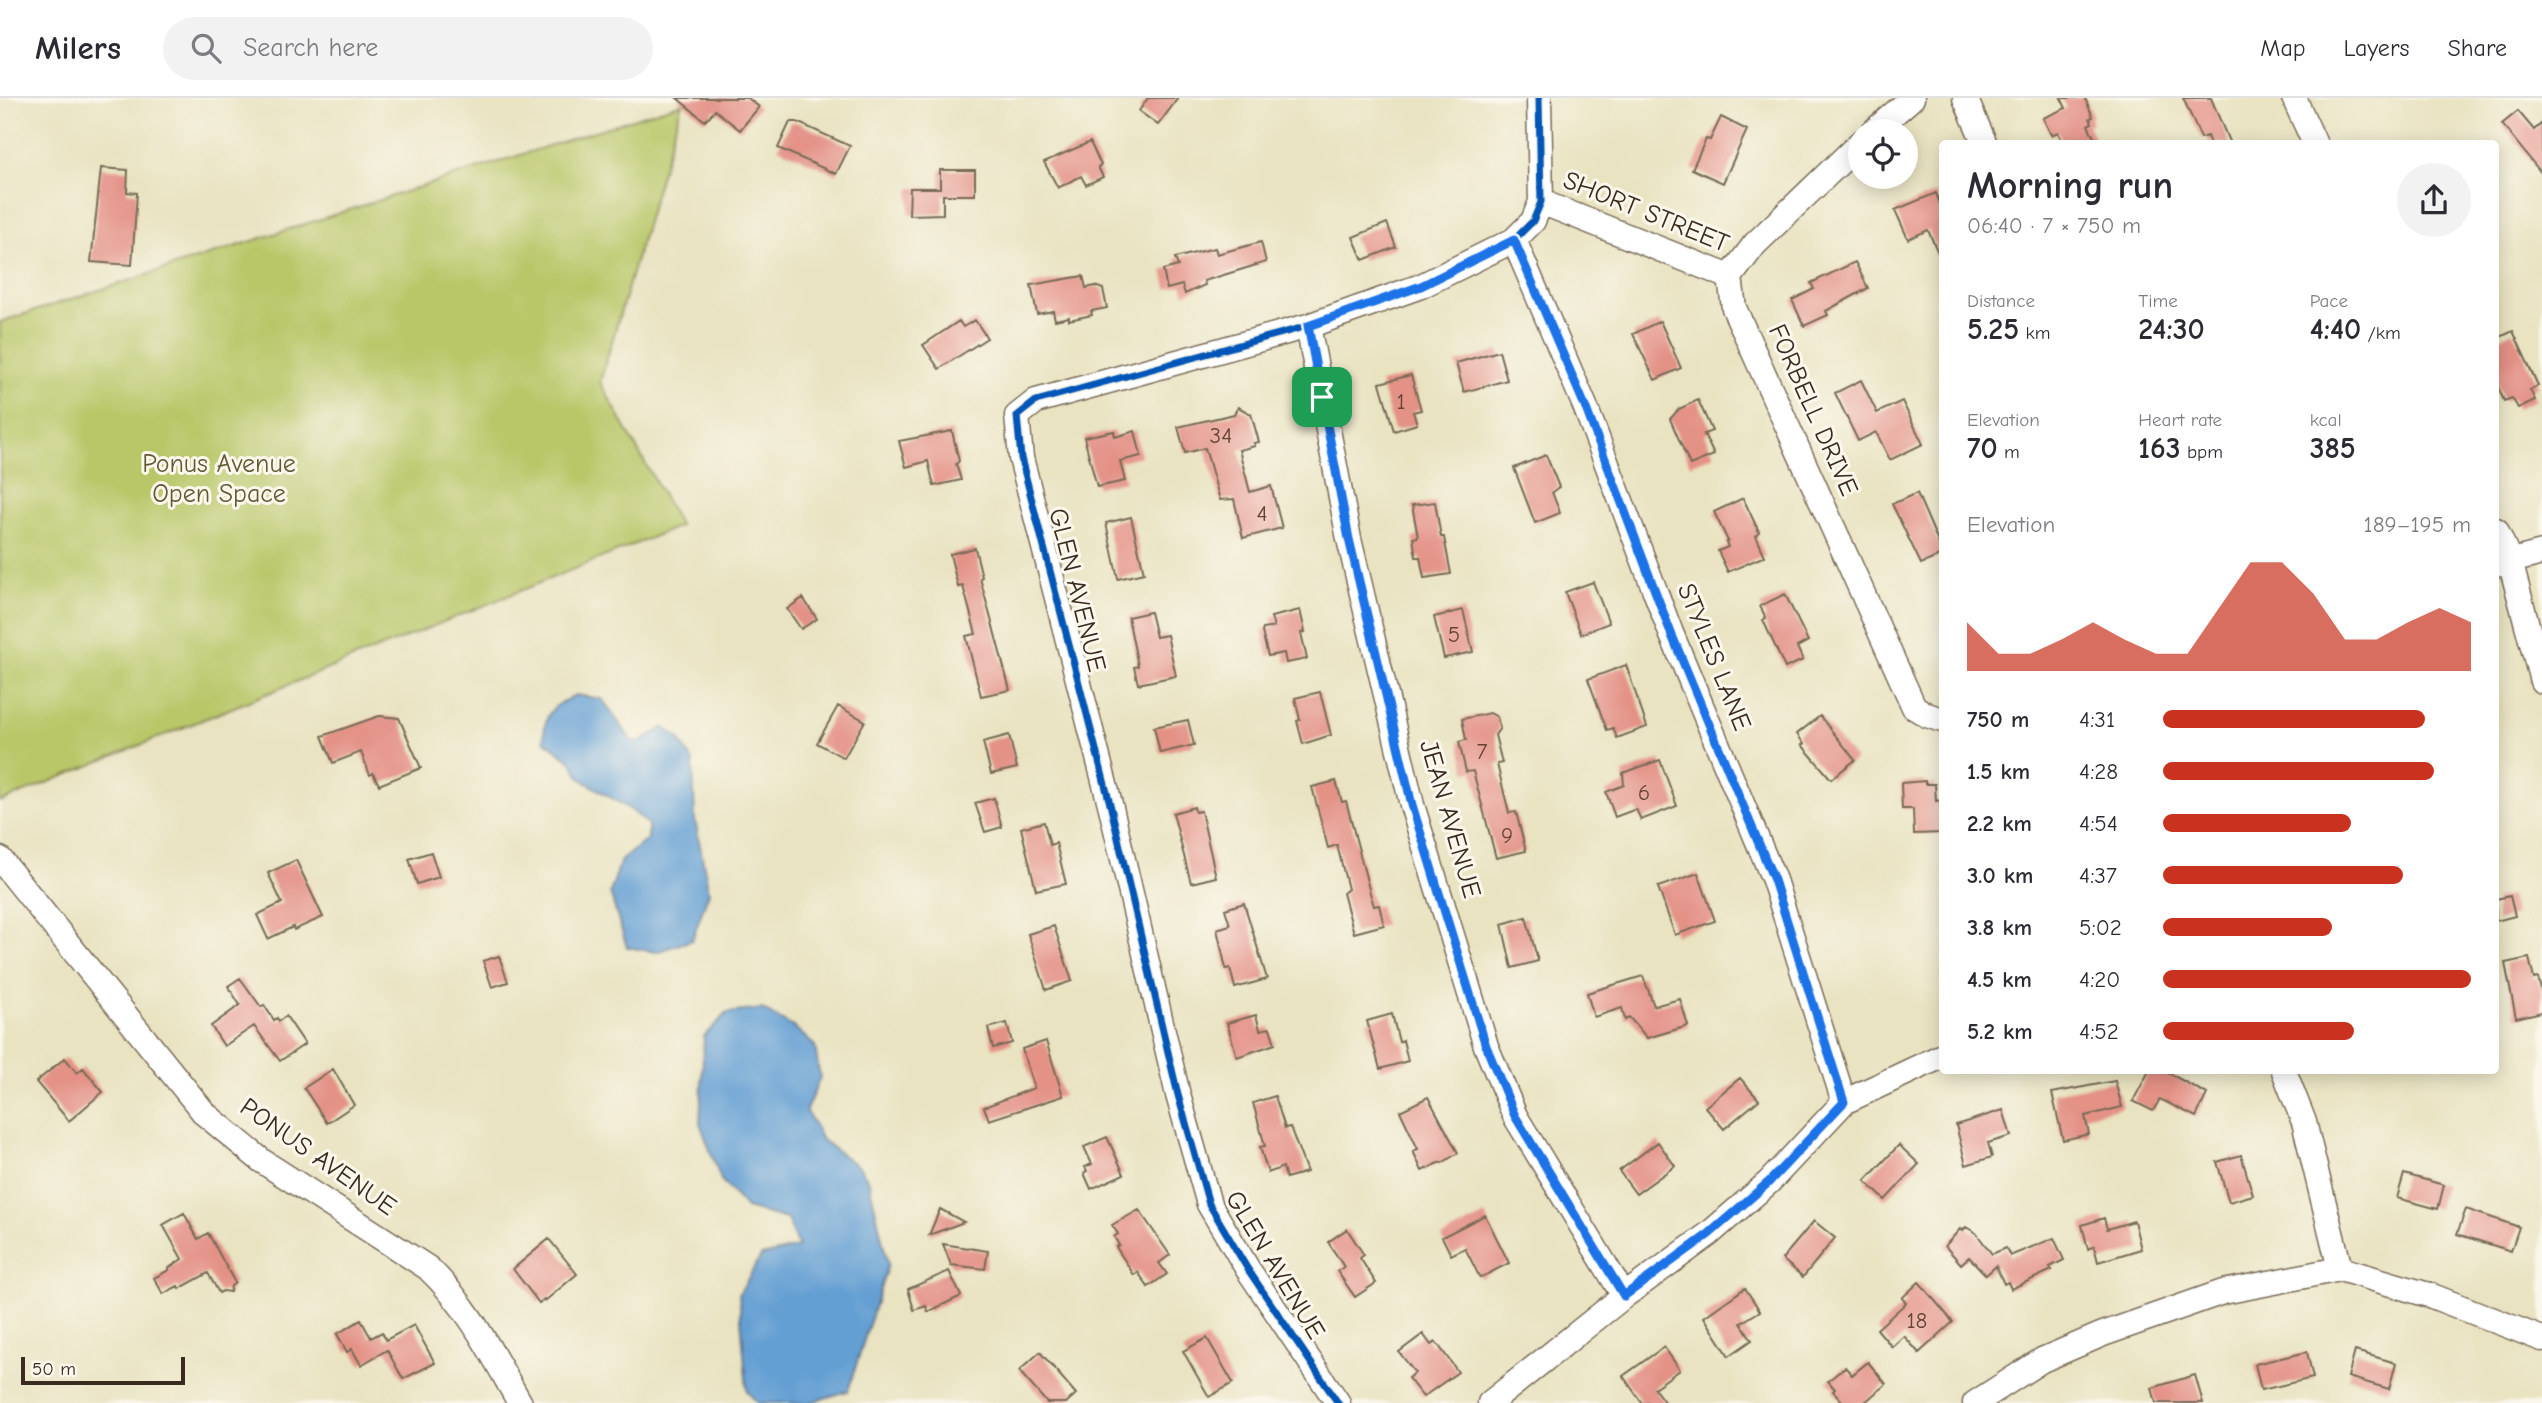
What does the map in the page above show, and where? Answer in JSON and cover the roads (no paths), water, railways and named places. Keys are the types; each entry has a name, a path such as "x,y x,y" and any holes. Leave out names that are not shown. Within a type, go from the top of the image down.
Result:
{"street":[{"path":"1539,98 1541,202"},
{"path":"1888,119 1912,98"},
{"path":"1965,98 1983,140"},
{"path":"2294,98 2313,140"},
{"path":"1730,277 1755,244 1848,155"},
{"name":"GLEN AVENUE","path":"1338,1403 1254,1278 1209,1204 1178,1095 1111,808 1021,458 1017,416 1036,401 1308,326 1421,286 1514,240 1532,221 1541,202"},
{"name":"SHORT STREET","path":"1541,202 1730,277"},
{"name":"STYLES LANE","path":"1514,240 1585,406 1671,633 1774,880 1844,1102"},
{"name":"FORBELL DRIVE","path":"1730,277 1734,308 1914,707 1939,719"},
{"name":"JEAN AVENUE","path":"1308,326 1349,539 1412,805 1486,1046 1515,1116 1624,1296"},
{"path":"2499,544 2542,681"},
{"path":"2503,563 2542,553"},
{"name":"PONUS AVENUE","path":"0,859 205,1114 262,1161 428,1268 450,1289 464,1306 520,1403"},
{"path":"1490,1403 1624,1296 1709,1234 1769,1182 1844,1102 1939,1056"},
{"path":"2285,1074 2304,1122 2340,1269"},
{"path":"1975,1403 2042,1360 2103,1334 2223,1292 2340,1269 2432,1296 2542,1339"}],"water":[{"path":"576,695 602,699 632,741 642,741 664,727 678,738 693,761 695,820 709,892 692,940 656,952 627,947 610,893 621,860 648,839 648,824 631,810 581,779 571,761 544,740 546,722 551,711"},
{"path":"762,1009 795,1028 815,1046 820,1078 806,1110 822,1140 860,1168 869,1182 888,1264 848,1391 808,1403 757,1403 747,1391 739,1294 761,1256 798,1247 787,1219 746,1208 721,1180 700,1123 704,1036 727,1013"}],"park label":[{"name":"Ponus Avenue Open Space","path":"219,479"}]}
